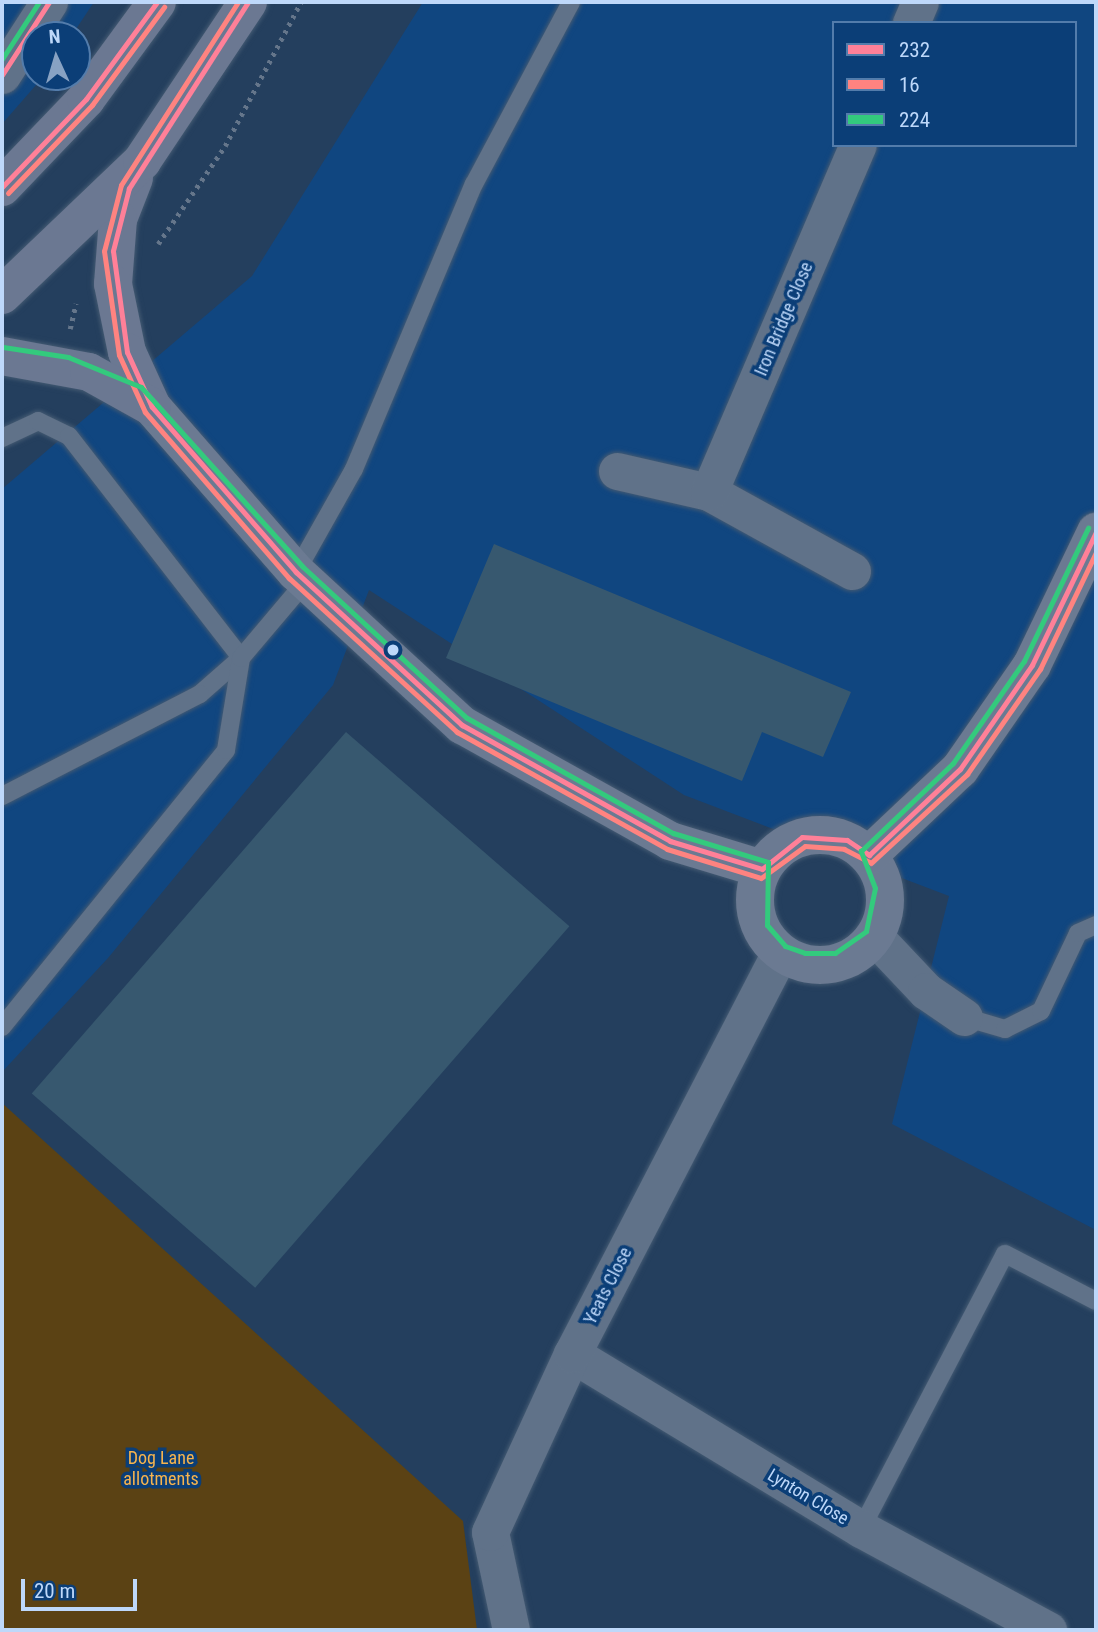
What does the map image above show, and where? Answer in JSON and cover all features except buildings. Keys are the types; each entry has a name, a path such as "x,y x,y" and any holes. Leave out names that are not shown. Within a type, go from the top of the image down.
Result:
{"highway":[{"path":"2,187 86,99 157,2"},
{"path":"152,407 127,352 113,284 118,219 142,161 248,2"},
{"path":"2,295 142,161"},
{"path":"2,356 89,372 152,407"}],"main road":[{"path":"152,407 301,576 462,725 670,841 762,869"},
{"path":"869,855 960,769 1032,665 1096,533"},
{"path":"802,837 846,840 869,855 884,887 874,936 838,962 803,962 780,953 759,929 755,894 762,869 802,837"}],"street":[{"path":"3,73 49,2"},
{"path":"912,21 920,2"},
{"name":"Iron Bridge Close","path":"709,492 857,147"},
{"path":"617,471 709,492 852,571"},
{"path":"874,936 926,991 964,1017"},
{"name":"Yeats Close","path":"511,1630 490,1532 572,1354 780,953"},
{"name":"Lynton Close","path":"572,1354 861,1530 1048,1630"}],"lane":[{"path":"2,796 200,694 241,658 301,576 354,469 474,184 571,2"},
{"path":"2,438 38,421 69,436 241,658 226,750 2,1027"},
{"path":"964,1017 1005,1029 1041,1011 1079,933 1096,925"},
{"path":"861,1530 1005,1254 1096,1301"}],"path":[{"path":"156,253 169,221 225,146 301,2"},
{"path":"68,341 79,298"}],"shaded area":[{"path":"2,2 94,2 81,21 21,21 21,91 31,91 2,124"},
{"path":"423,2 1096,2 1096,1230 892,1124 949,896 684,795 369,590 333,685 108,958 2,1072 2,489 252,276"}],"green space":[{"name":"Dog Lane allotments","path":"2,1103 463,1521 477,1630 2,1630"}],"transit line":[{"name":"224","path":"2,59 39,2"},
{"name":"232","path":"2,75 49,2"},
{"name":"232","path":"2,187 86,99 157,2"},
{"name":"16","path":"238,2 121,185 104,251 119,355 145,412 289,578 457,732 667,849 761,878 805,846 844,849 871,863 967,774 1040,669 1096,552"},
{"name":"232","path":"248,2 129,188 113,251 127,352 152,407 296,572 462,725 670,841 762,869 802,837 847,840 869,855 960,769 1032,665 1096,532"},
{"name":"16","path":"8,193 92,105 164,7"},
{"name":"224","path":"3,347 68,357 141,387 302,566 467,718 673,833 768,862 767,925 785,946 805,953 835,953 866,931 875,888 861,851 953,763 1024,661 1088,528"}]}
